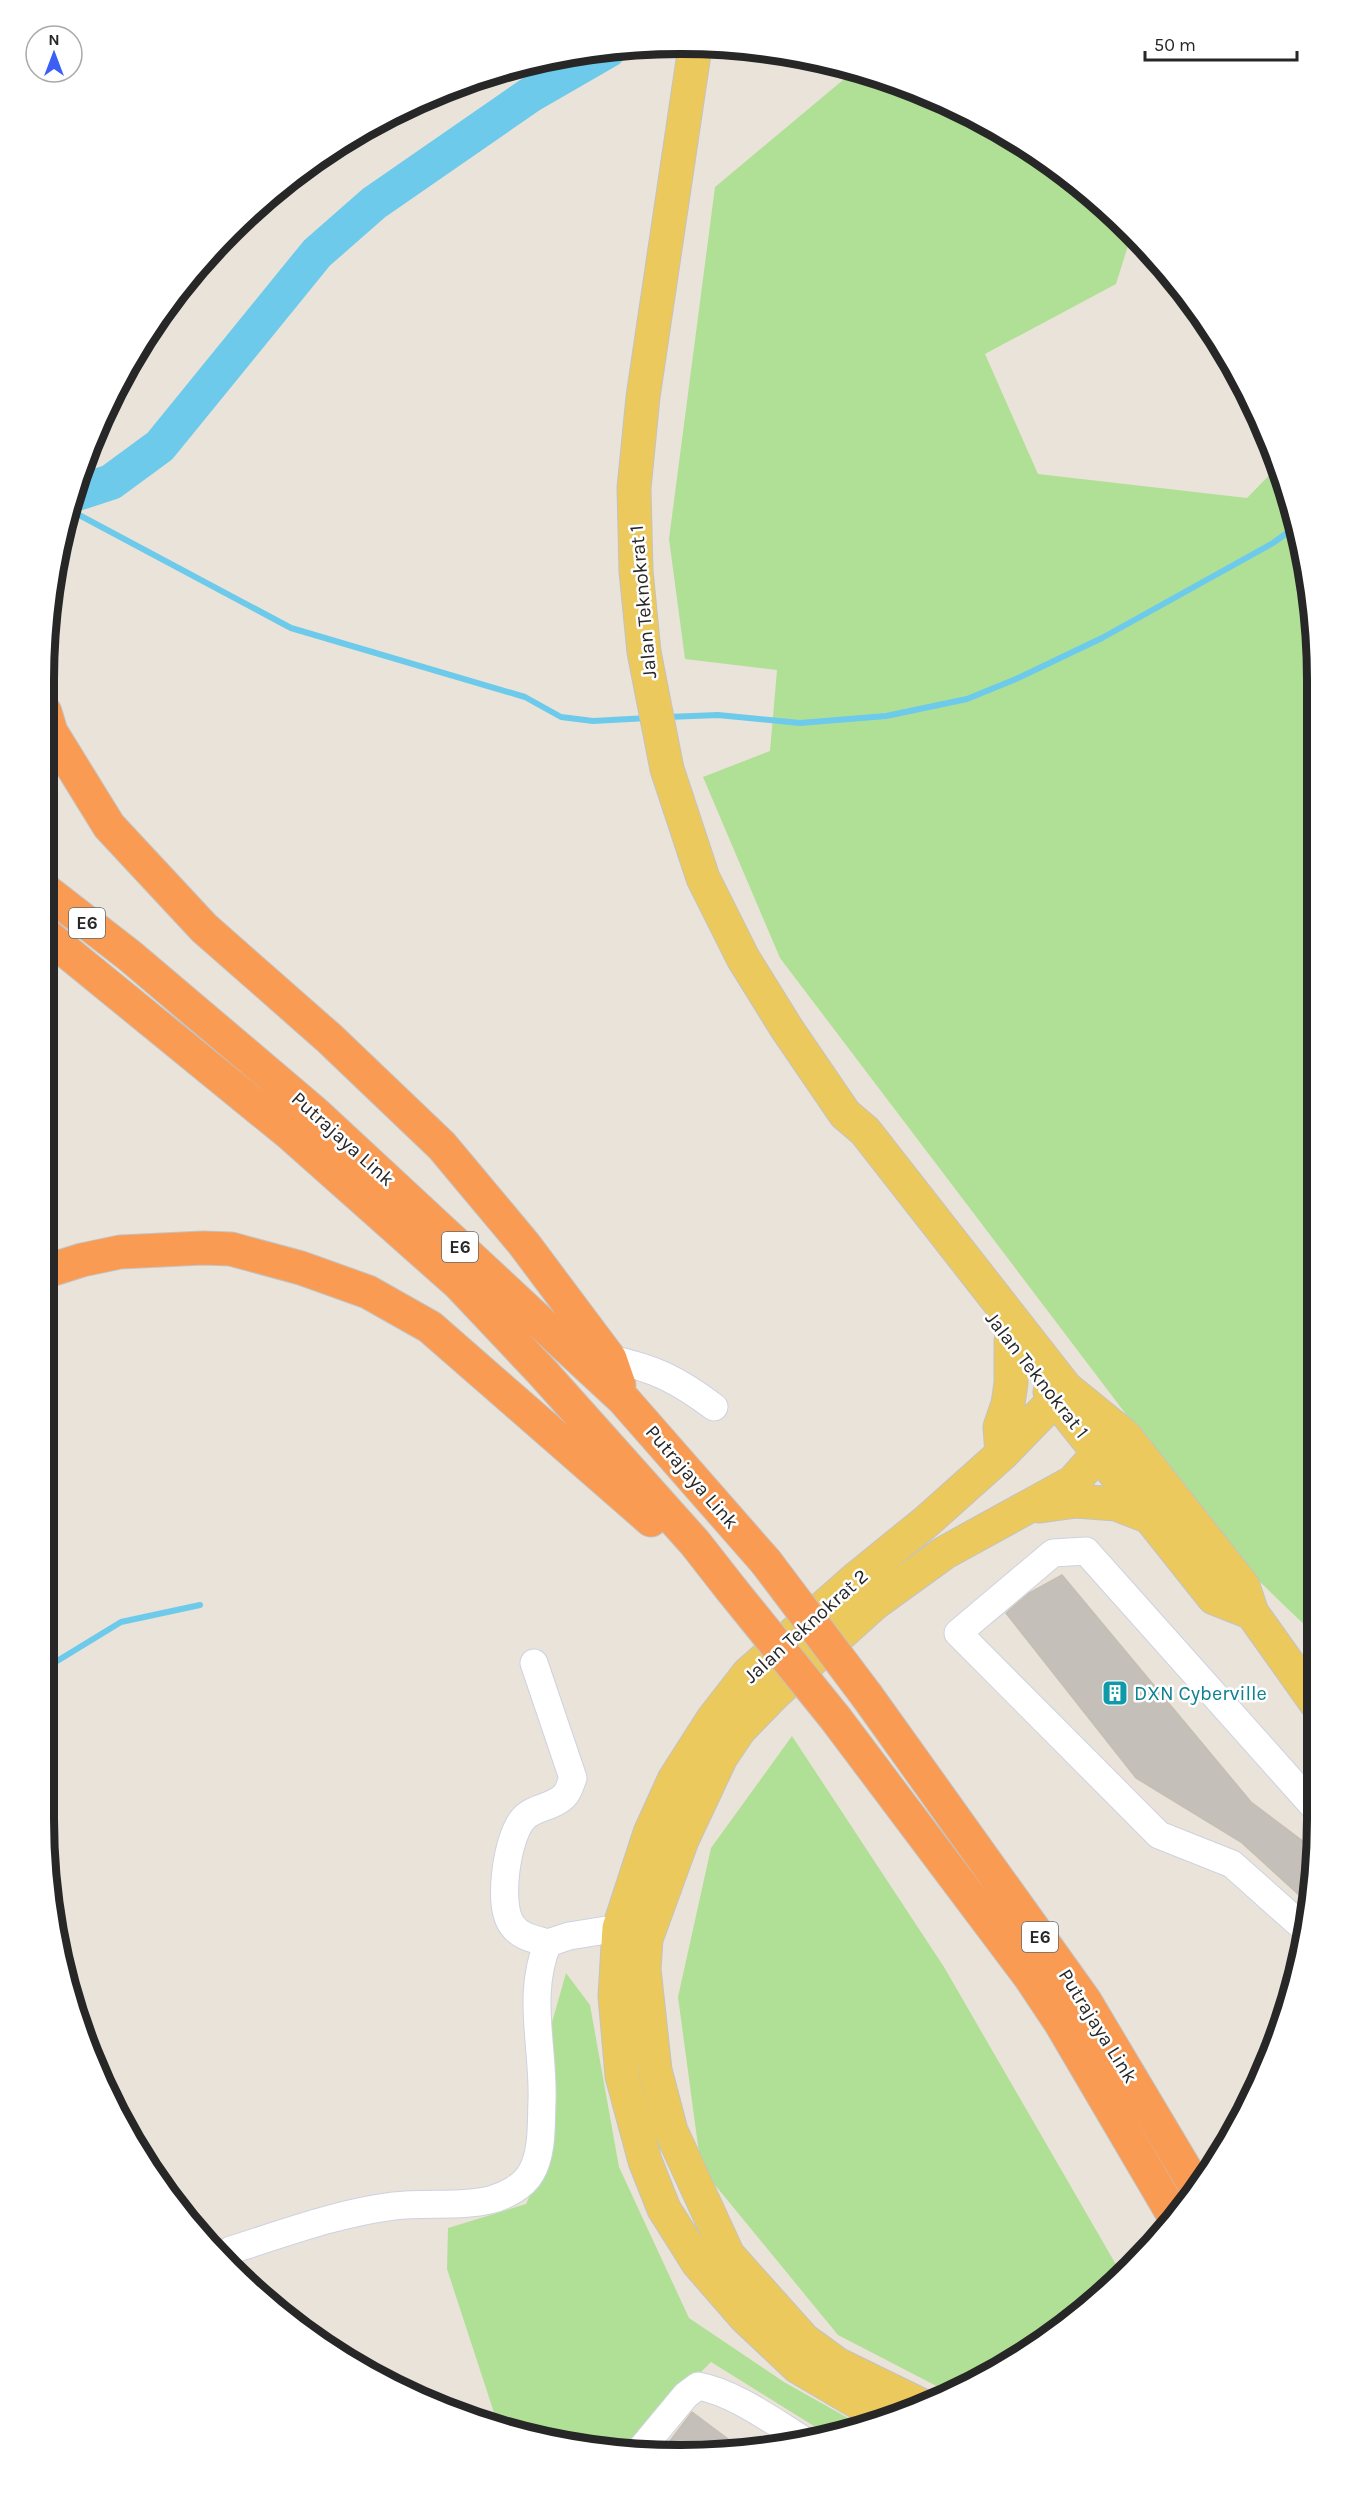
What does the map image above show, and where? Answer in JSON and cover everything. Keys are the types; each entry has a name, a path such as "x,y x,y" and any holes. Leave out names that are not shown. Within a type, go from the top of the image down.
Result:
{"highway":[{"path":"54,737 109,826 204,928 329,1038 442,1146 524,1244 610,1359 624,1400"},
{"name":"Putrajaya Link","path":"54,897 130,956 315,1113 624,1400 766,1562 867,1696 1085,2001 1192,2180"},
{"name":"Putrajaya Link","path":"54,941 289,1133 459,1284 550,1381 695,1543 836,1719 1036,1986 1060,2022 1170,2210"},
{"path":"54,1269 120,1252 231,1249 301,1268 368,1292 429,1327 661,1529 695,1543"}],"main road":[{"name":"Jalan Teknokrat 1","path":"694,54 642,397 635,476 636,571 644,652 667,769 703,878 743,958 787,1029 845,1114 865,1131 1060,1393 1098,1454 1214,1598 1252,1613"},
{"name":"Jalan Teknokrat 1","path":"845,1114 851,1138 1011,1341 1060,1393 1125,1436 1243,1586 1252,1613 1307,1690"},
{"path":"1011,1341 1011,1383 1008,1404 1000,1427 1012,1444 1035,1431 1049,1431 1061,1436 1070,1448 1073,1461 1072,1482"},
{"name":"Jalan Teknokrat 2","path":"879,2413 866,2408 798,2367 745,2318 698,2263 664,2209 645,2162 622,2076 615,1996 619,1928 650,1833 675,1780 712,1719 748,1674 858,1577 927,1521 1012,1444 1060,1393"},
{"name":"Jalan Teknokrat 2","path":"911,2400 837,2364 804,2340 728,2255 671,2131 658,2080 646,2000 644,1969 646,1939 682,1840 721,1758 740,1729 775,1693 875,1603 944,1553 1072,1482 1098,1454 1125,1436"},
{"path":"1022,1509 1076,1501 1094,1502 1116,1504 1147,1516"}],"lane":[{"path":"610,1359 645,1366 667,1376 714,1407"},
{"path":"1298,1923 1232,1864 1159,1835 958,1633 1053,1553 1086,1551 1307,1799"},
{"path":"534,1664 573,1778 566,1794 556,1803 530,1812 521,1821 505,1872 504,1898 511,1924 524,1937 548,1943 569,1936 619,1928"},
{"path":"228,2252 340,2216 395,2206 487,2201 508,2194 531,2174 538,2150 542,2098 537,2008 540,1961 548,1943"},
{"path":"645,2444 686,2395 698,2386 711,2388 795,2434"}],"green space":[{"path":"847,76 882,87 958,119 994,138 1062,183 1129,242 1116,284 985,354 1038,474 1247,498 1272,473 1286,518 1295,558 1306,640 1307,1627 1235,1558 780,958 703,777 770,751 777,670 685,659 669,539 715,187"},
{"path":"792,1736 944,1967 1118,2268 1062,2316 1029,2339 994,2361 940,2388 838,2335 701,2168 678,1997 711,1848"},
{"path":"566,1973 590,2005 619,2167 689,2318 784,2382 853,2421 819,2429 711,2362 630,2443 558,2433 495,2417 447,2269 448,2228 526,2204 545,2161 549,2033"}],"building":[{"name":"DXN Cyberville","path":"1062,1575 1251,1802 1306,1844 1302,1898 1241,1842 1136,1778 1006,1613 1029,1593"},
{"path":"692,2412 733,2443 721,2444 667,2445"}],"waterway":[{"path":"83,491 111,482 160,446 317,253 374,203 530,95 590,61"},
{"path":"76,513 291,628 525,697 561,717 593,721 648,718"},
{"path":"667,717 718,715 800,723 886,716 967,699 1016,679 1102,638 1273,543 1289,532"},
{"path":"54,1663 121,1622 200,1605"}],"place":[{"name":"DXN Cyberville","path":"1115,1693"}]}
